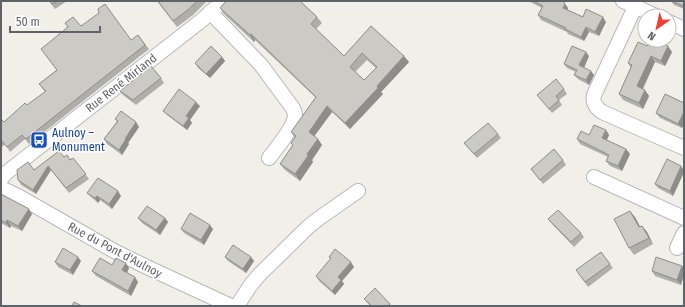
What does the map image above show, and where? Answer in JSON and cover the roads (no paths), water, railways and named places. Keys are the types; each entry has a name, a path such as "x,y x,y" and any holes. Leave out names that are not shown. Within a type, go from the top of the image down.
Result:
{"street":[{"name":"Rue René Mirland","path":"1,179 6,173 202,20 223,1"},
{"path":"629,4 594,95 594,102 597,108 602,112 684,148"},
{"path":"210,12 265,70 295,112 295,117 290,130 269,158"},
{"path":"594,177 684,218"},
{"name":"Rue du Pont d'Aulnoy","path":"1,188 18,196 116,252 231,306"},
{"path":"236,306 258,275 308,227 358,191"},
{"path":"677,248 684,233"}],"place":[{"name":"Aulnoy – Monument","path":"39,140"}]}
